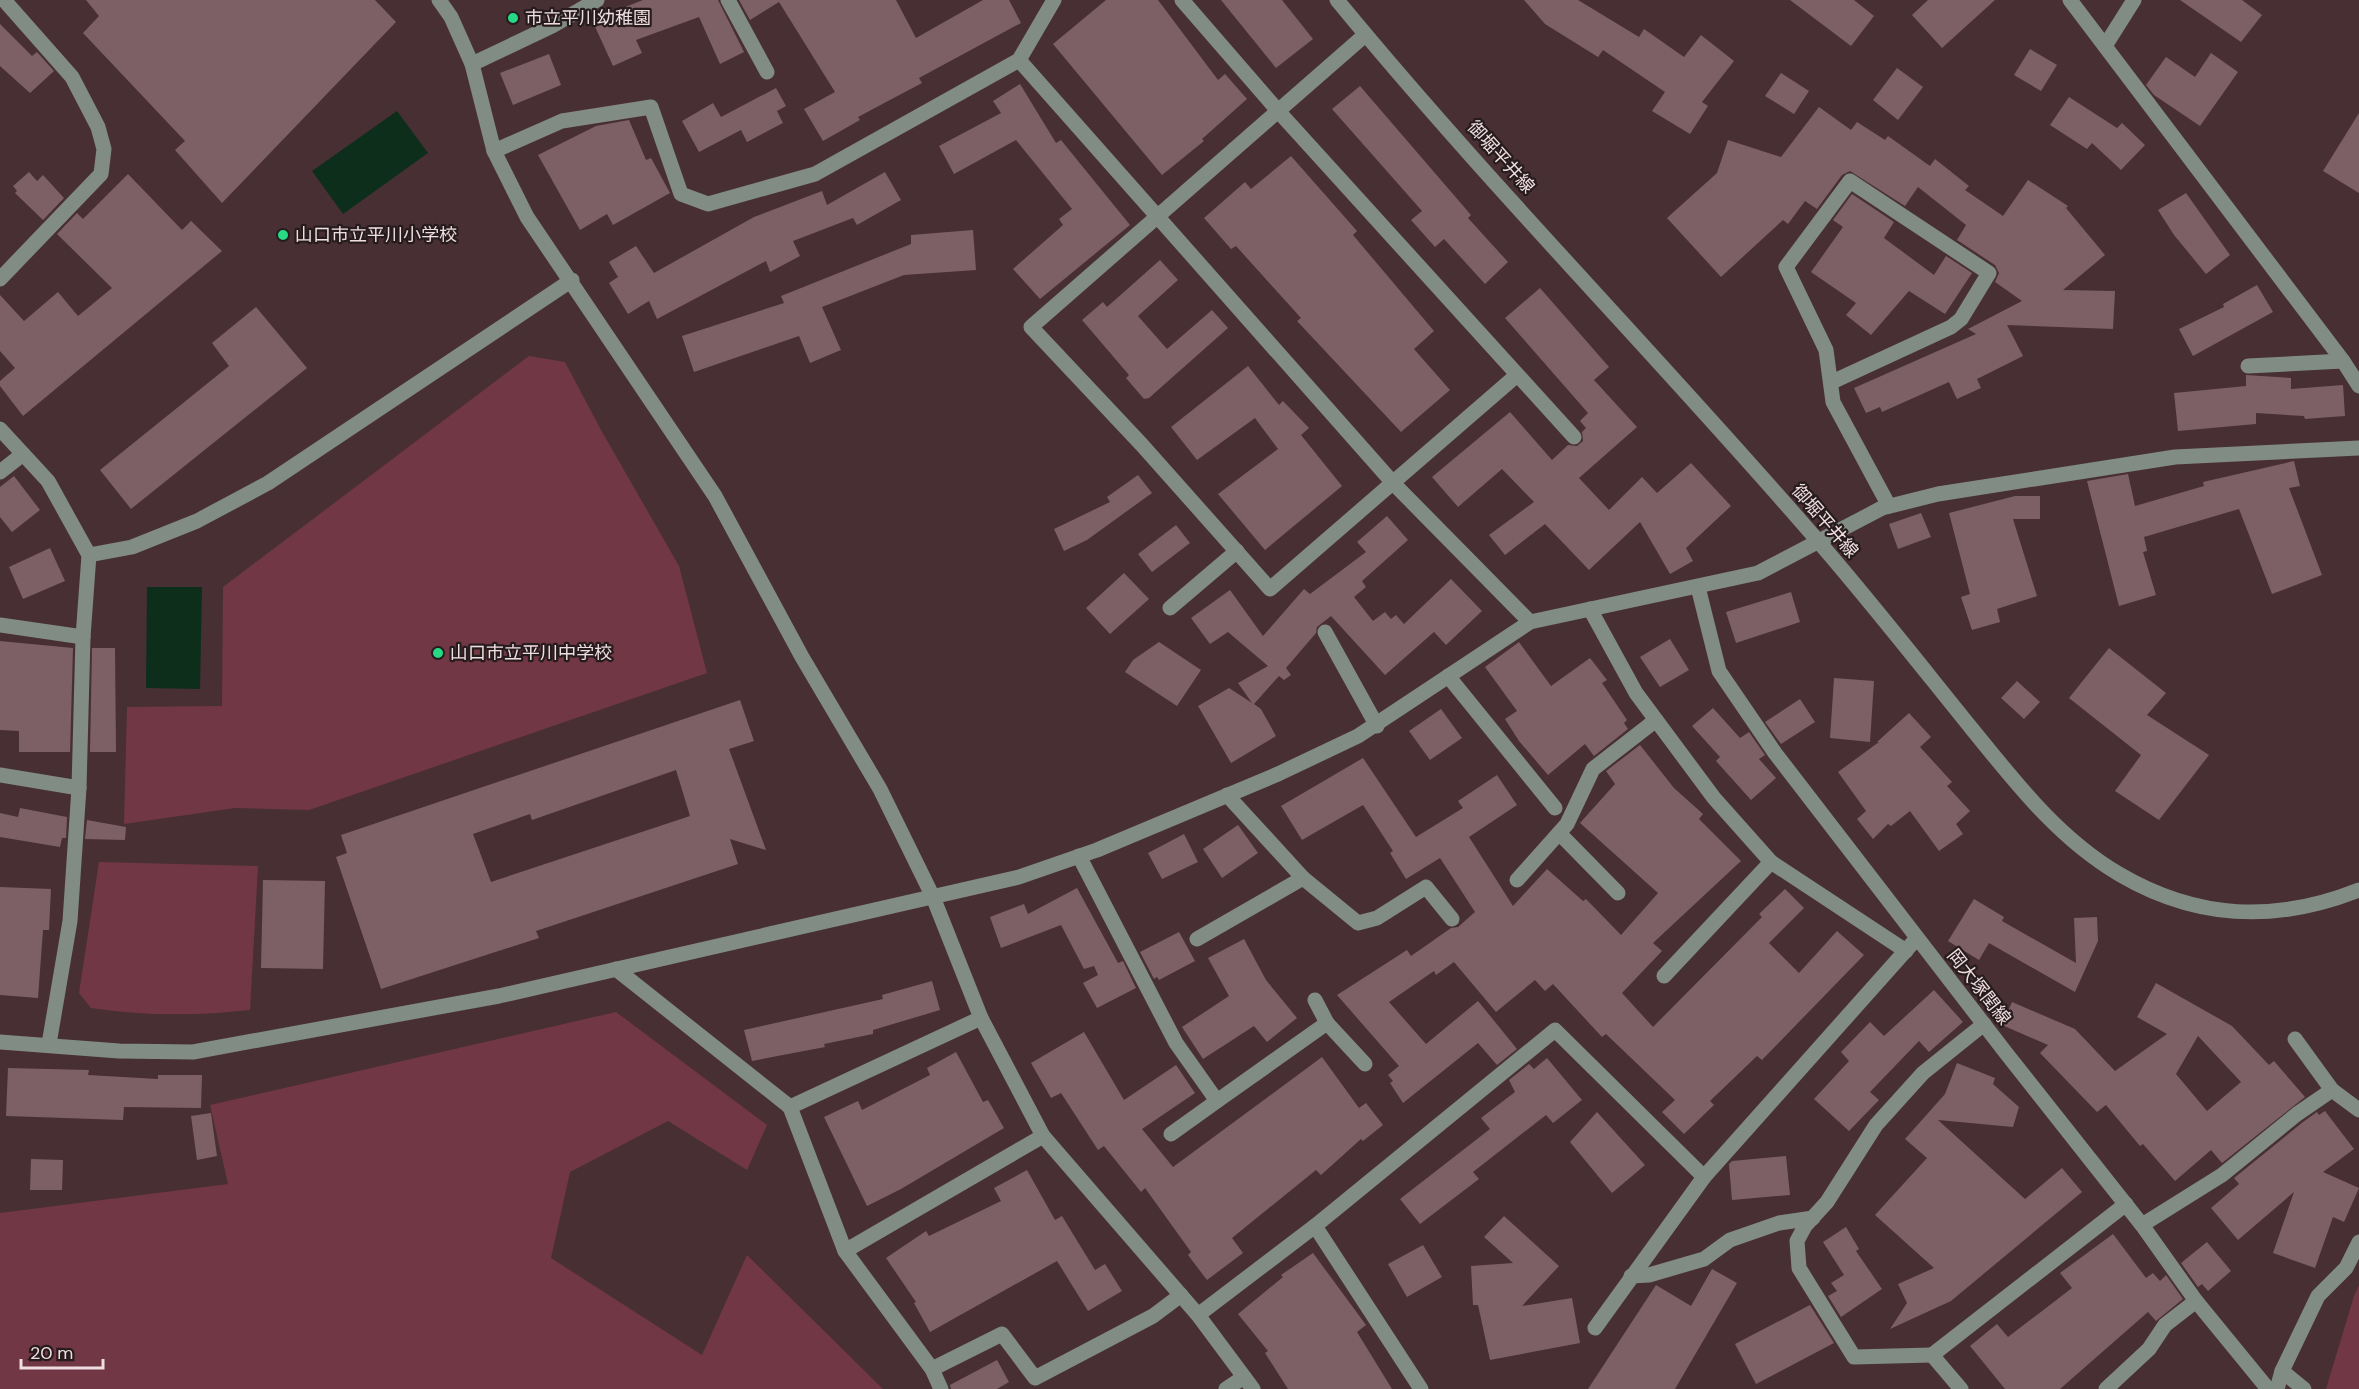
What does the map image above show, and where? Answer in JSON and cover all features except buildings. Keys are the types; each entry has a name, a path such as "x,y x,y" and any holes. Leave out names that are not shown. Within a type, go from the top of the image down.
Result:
{"street":[{"path":"0,279 101,174 104,149 98,128 72,77 4,0"},
{"path":"439,0 451,17 472,64 494,151 527,217 572,280 715,496 802,657 880,789 933,897 981,1018 1043,1136 1198,1315 1249,1383 1226,1389"},
{"path":"472,64 552,26 597,0"},
{"path":"728,0 767,72"},
{"path":"494,151 562,121 651,107 681,194 708,204 815,174 1019,60 1054,0"},
{"path":"1182,0 1279,112 1574,438"},
{"name":"御堀平井線","path":"1337,0 1819,542 2030,801 2071,841 2117,873 2153,893 2199,907 2236,913 2286,911 2333,900 2359,890"},
{"path":"2070,0 2343,361 2359,386"},
{"path":"2105,45 2134,0"},
{"path":"1365,34 1279,112 1031,327 1270,589 1394,484 1517,375"},
{"path":"1019,60 1394,484 1530,622"},
{"path":"1832,382 1951,327 1961,319 1989,273 1850,181 1786,267 1826,350 1833,402 1889,506"},
{"path":"89,555 132,547 186,526 268,483 572,280"},
{"path":"2248,366 2343,361"},
{"path":"0,429 48,481 89,555 83,637 80,788 70,921 49,1044"},
{"path":"0,1042 119,1051 193,1052 365,1022 616,969 1020,877 1079,856 1227,795 1308,760 1377,726 1530,622 1758,573 1889,506 1938,494 2175,457 2359,448"},
{"path":"0,472 23,453"},
{"path":"1170,608 1237,551"},
{"name":"岡大塚閏線","path":"1698,587 1719,670 1775,753 2126,1204 2196,1301 2268,1389"},
{"path":"1590,609 1636,693 1714,798 1771,862 1906,951"},
{"path":"0,625 83,637"},
{"path":"1325,632 1377,726"},
{"path":"1448,676 1555,808"},
{"path":"1517,880 1567,824 1593,770 1656,720"},
{"path":"0,775 80,788"},
{"path":"1227,795 1303,878 1358,923 1377,918 1426,887 1452,919"},
{"path":"1559,833 1618,893"},
{"path":"1079,856 1176,1043 1217,1101"},
{"path":"1664,975 1771,862"},
{"path":"1197,939 1303,878"},
{"path":"1595,1328 1704,1178 1917,938"},
{"path":"616,969 790,1107 845,1251 932,1369 941,1389"},
{"path":"1315,1000 1327,1023 1365,1064"},
{"path":"790,1107 981,1018"},
{"path":"1171,1134 1327,1023"},
{"path":"1984,1024 1923,1073 1876,1125 1827,1202 1797,1241 1798,1268 1854,1357 1932,1355 2126,1204"},
{"path":"1198,1315 1315,1226 1555,1030 1704,1178"},
{"path":"2295,1039 2332,1090 2359,1110"},
{"path":"2142,1225 2222,1175 2297,1114 2332,1090"},
{"path":"845,1251 1043,1136"},
{"path":"1631,1276 1649,1275 1704,1259 1730,1240 1779,1223 1813,1218"},
{"path":"1315,1226 1421,1389"},
{"path":"2277,1389 2282,1371 2318,1296 2346,1268 2359,1242"},
{"path":"932,1369 1002,1334 1035,1378 1153,1316 1180,1295"},
{"path":"2106,1389 2149,1349 2165,1325 2196,1301"},
{"path":"1932,1355 1961,1389"},
{"path":"2282,1371 2304,1389"}],"shaded area":[{"path":"397,111 428,153 343,214 312,171"},
{"path":"529,356 565,362 679,566 707,673 309,810 235,808 124,824 127,707 222,706 223,587"},
{"path":"147,587 202,587 200,689 146,688"},
{"path":"99,862 258,866 250,1010 170,1014 130,1013 91,1008 79,993"},
{"path":"616,1012 767,1125 747,1170 668,1121 570,1172 551,1258 702,1355 747,1255 883,1389 0,1389 0,1213 228,1184 210,1105"},
{"path":"2359,1285 2359,1389 2326,1389 2354,1296"}],"place":[{"name":"市立平川幼稚園","path":"513,18"},
{"name":"山口市立平川小学校","path":"283,235"},
{"name":"山口市立平川中学校","path":"438,653"}]}
